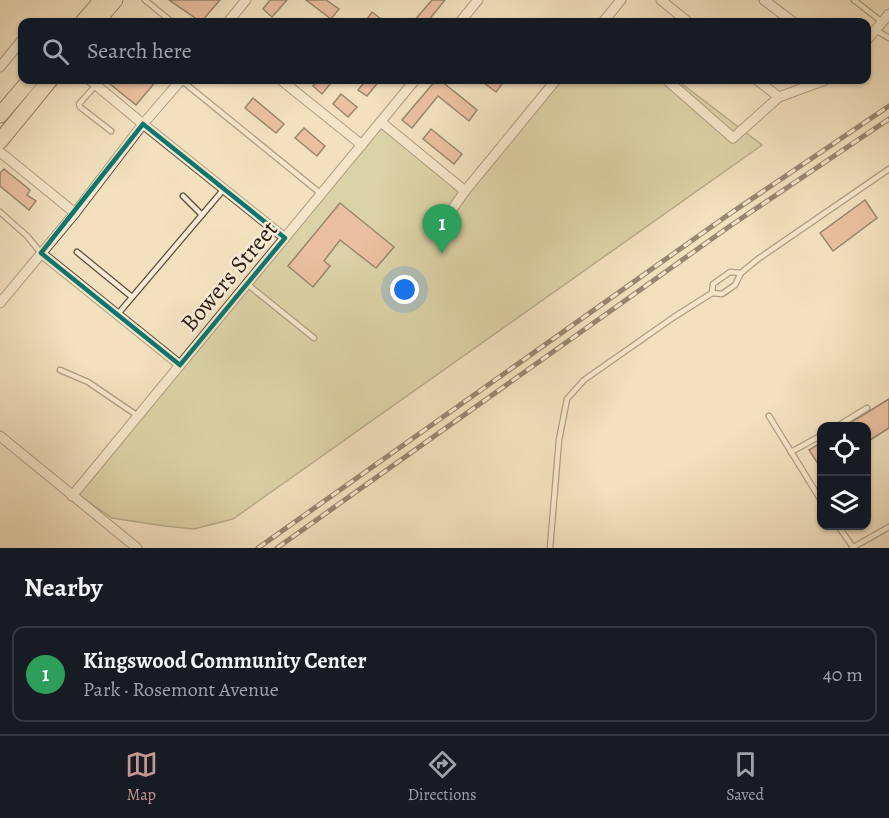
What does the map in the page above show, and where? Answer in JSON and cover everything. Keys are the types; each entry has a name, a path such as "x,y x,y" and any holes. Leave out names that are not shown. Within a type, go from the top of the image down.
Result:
{"main road":[{"path":"78,18 93,0"},
{"path":"86,18 101,0"},
{"path":"99,18 115,0"},
{"path":"0,114 26,84"},
{"path":"0,141 47,84"}],"street":[{"path":"231,18 246,0"},
{"path":"463,18 478,0"},
{"path":"606,18 621,0"},
{"path":"661,0 683,18"},
{"path":"764,0 788,18"},
{"path":"871,36 889,14"},
{"path":"0,67 18,45"},
{"path":"95,84 285,238"},
{"path":"0,303 178,84"},
{"path":"286,84 362,145"},
{"name":"Bowers Street","path":"72,496 412,84"},
{"path":"451,211 553,84"},
{"path":"672,84 733,138 779,97 814,84"},
{"path":"762,84 779,97"},
{"path":"381,122 465,191"},
{"path":"0,152 75,213"},
{"path":"41,253 180,366"},
{"path":"0,436 137,548"}],"lane":[{"path":"145,0 167,18"},
{"path":"854,0 889,38"},
{"path":"92,84 79,104 111,131"},
{"path":"186,84 321,194"},
{"path":"550,548 558,450 567,399 584,380 601,367 674,316 712,293 722,294 738,282 741,273 758,259 889,169"},
{"path":"117,315 224,189"},
{"path":"183,196 202,215"},
{"path":"0,212 27,236 41,253"},
{"path":"77,252 132,297"},
{"path":"712,293 713,284 730,272 741,273"},
{"path":"248,284 314,338"},
{"path":"60,370 88,382 138,416"},
{"path":"848,422 867,408"},
{"path":"769,416 817,494"},
{"path":"791,452 817,438"},
{"path":"840,530 852,548 889,527"}],"highlighted area":[{"path":"143,124 285,238 180,365 41,253"}],"shaded area":[{"path":"553,84 682,84 762,145 233,519 194,529 112,518 78,495 378,126 463,193"}],"building":[{"path":"169,0 220,0 204,18 195,18"},
{"path":"270,0 287,0 272,17 263,9"},
{"path":"306,0 326,0 339,9 330,18"},
{"path":"432,0 445,0 430,18 416,18"},
{"path":"372,12 380,18 368,18"},
{"path":"110,84 154,84 136,105"},
{"path":"315,84 330,84 322,94 313,86"},
{"path":"363,84 377,84 367,96 358,90"},
{"path":"433,84 445,84 477,110 469,121 438,96 412,128 402,120"},
{"path":"485,84 502,84 496,92"},
{"path":"341,94 357,107 348,117 333,104"},
{"path":"253,98 284,124 276,133 245,108"},
{"path":"304,128 325,146 317,156 295,138"},
{"path":"431,129 462,154 454,164 423,139"},
{"path":"4,169 30,190 27,195 36,201 29,210 0,186 0,173"},
{"path":"865,200 877,218 833,251 820,233"},
{"path":"340,203 394,247 376,268 340,240 324,261 330,266 313,287 288,266"},
{"path":"889,399 889,428 871,439 871,422 852,422"},
{"path":"817,445 817,462 809,450"}],"railway":[{"path":"258,548 728,215 889,106"},
{"path":"277,548 730,226 889,119"}],"place":[{"name":"Kingswood Community Center","path":"442,254"}]}
